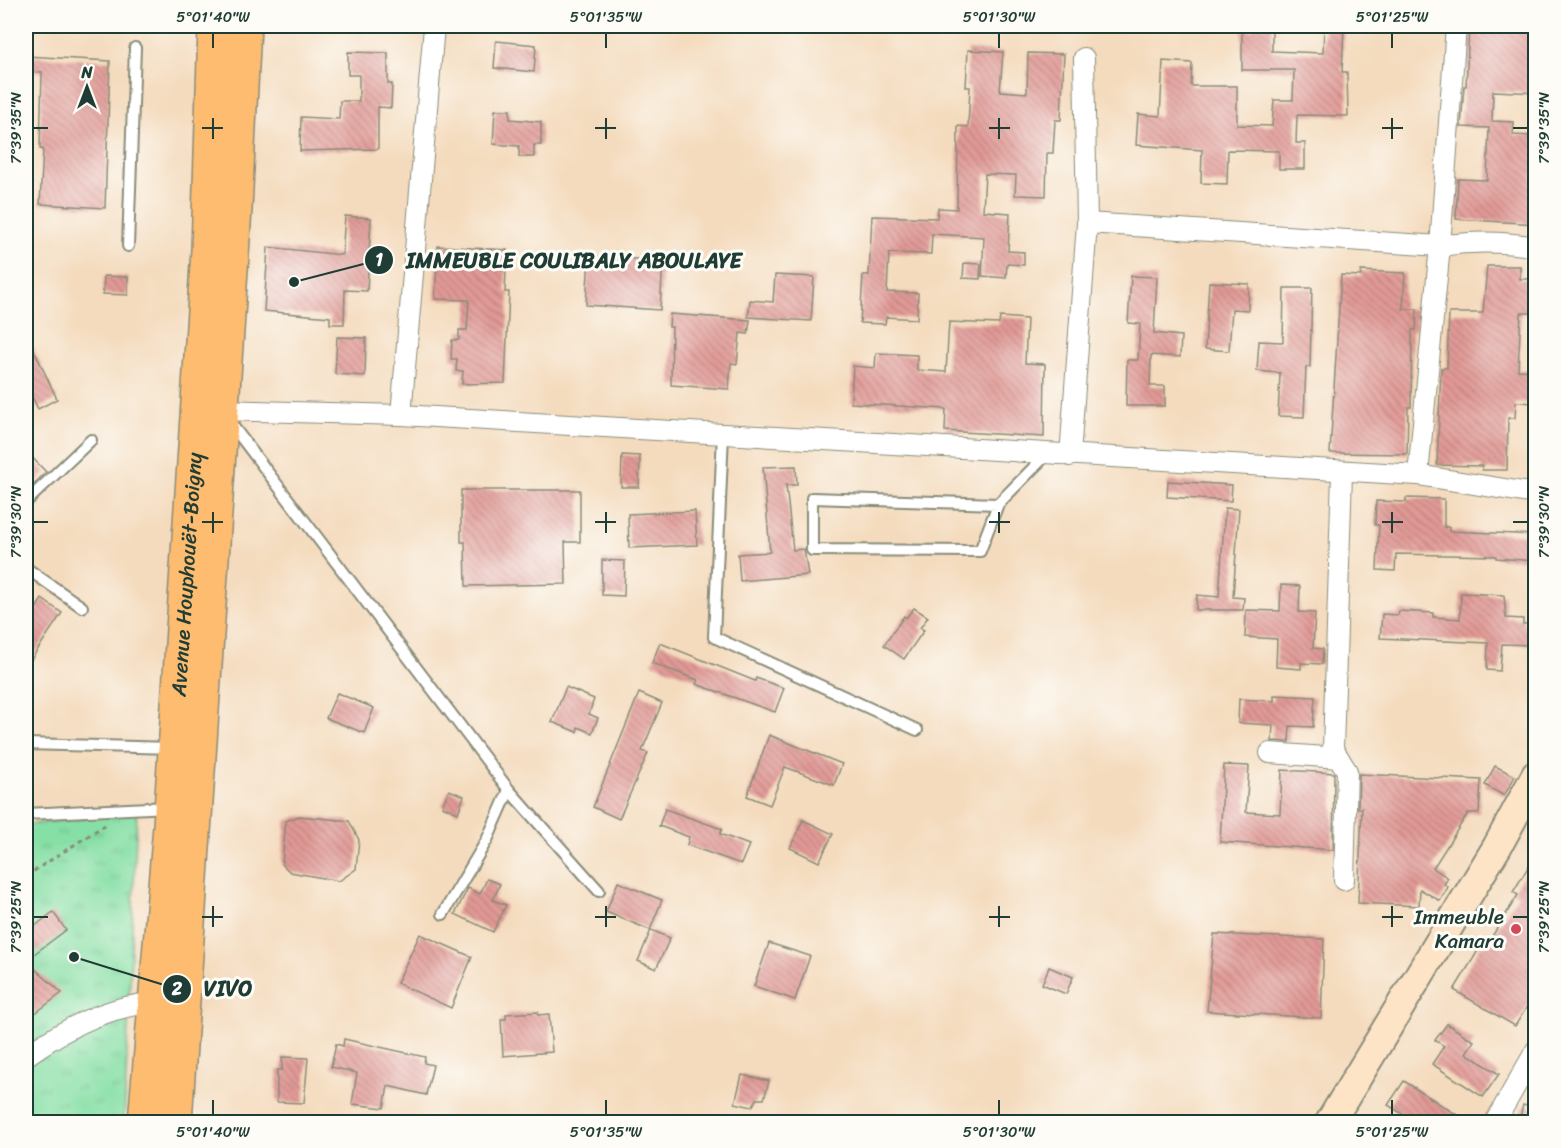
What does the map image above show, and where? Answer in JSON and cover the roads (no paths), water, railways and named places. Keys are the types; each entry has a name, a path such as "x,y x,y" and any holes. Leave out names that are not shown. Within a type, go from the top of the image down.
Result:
{"highway":[{"name":"Avenue Houphouët-Boigny","path":"175,1122 169,1003 173,748 208,250 215,26"},
{"name":"Avenue Houphouët-Boigny","path":"145,1122 169,1003 221,410 243,26"}],"main road":[{"path":"1331,1122 1497,847 1536,775"}],"street":[{"path":"401,415 434,26"},
{"path":"1418,476 1440,246 1456,26"},
{"path":"1070,456 1087,223 1084,58"},
{"path":"1087,223 1440,246 1468,241 1509,242 1536,247"},
{"path":"221,410 401,415 1418,476 1536,494"},
{"path":"1342,473 1333,749 1347,771 1344,880"},
{"path":"1270,753 1338,758"},
{"path":"26,1056 44,1043 113,1008 169,1003"},
{"path":"1495,1122 1536,1050"}],"lane":[{"path":"128,246 135,48"},
{"path":"221,410 509,790 599,891"},
{"path":"723,434 714,637 917,730"},
{"path":"26,502 91,440"},
{"path":"998,504 812,498 812,550 980,551 998,504 1046,455"},
{"path":"26,568 82,607"},
{"path":"26,744 173,748"},
{"path":"443,914 488,840 509,790"},
{"path":"26,814 171,807"}],"place":[{"name":"IMMEUBLE COULIBALY ABOULAYE","path":"294,282"},
{"name":"Immeuble Kamara","path":"1516,929"},
{"name":"VIVO","path":"74,957"}]}
